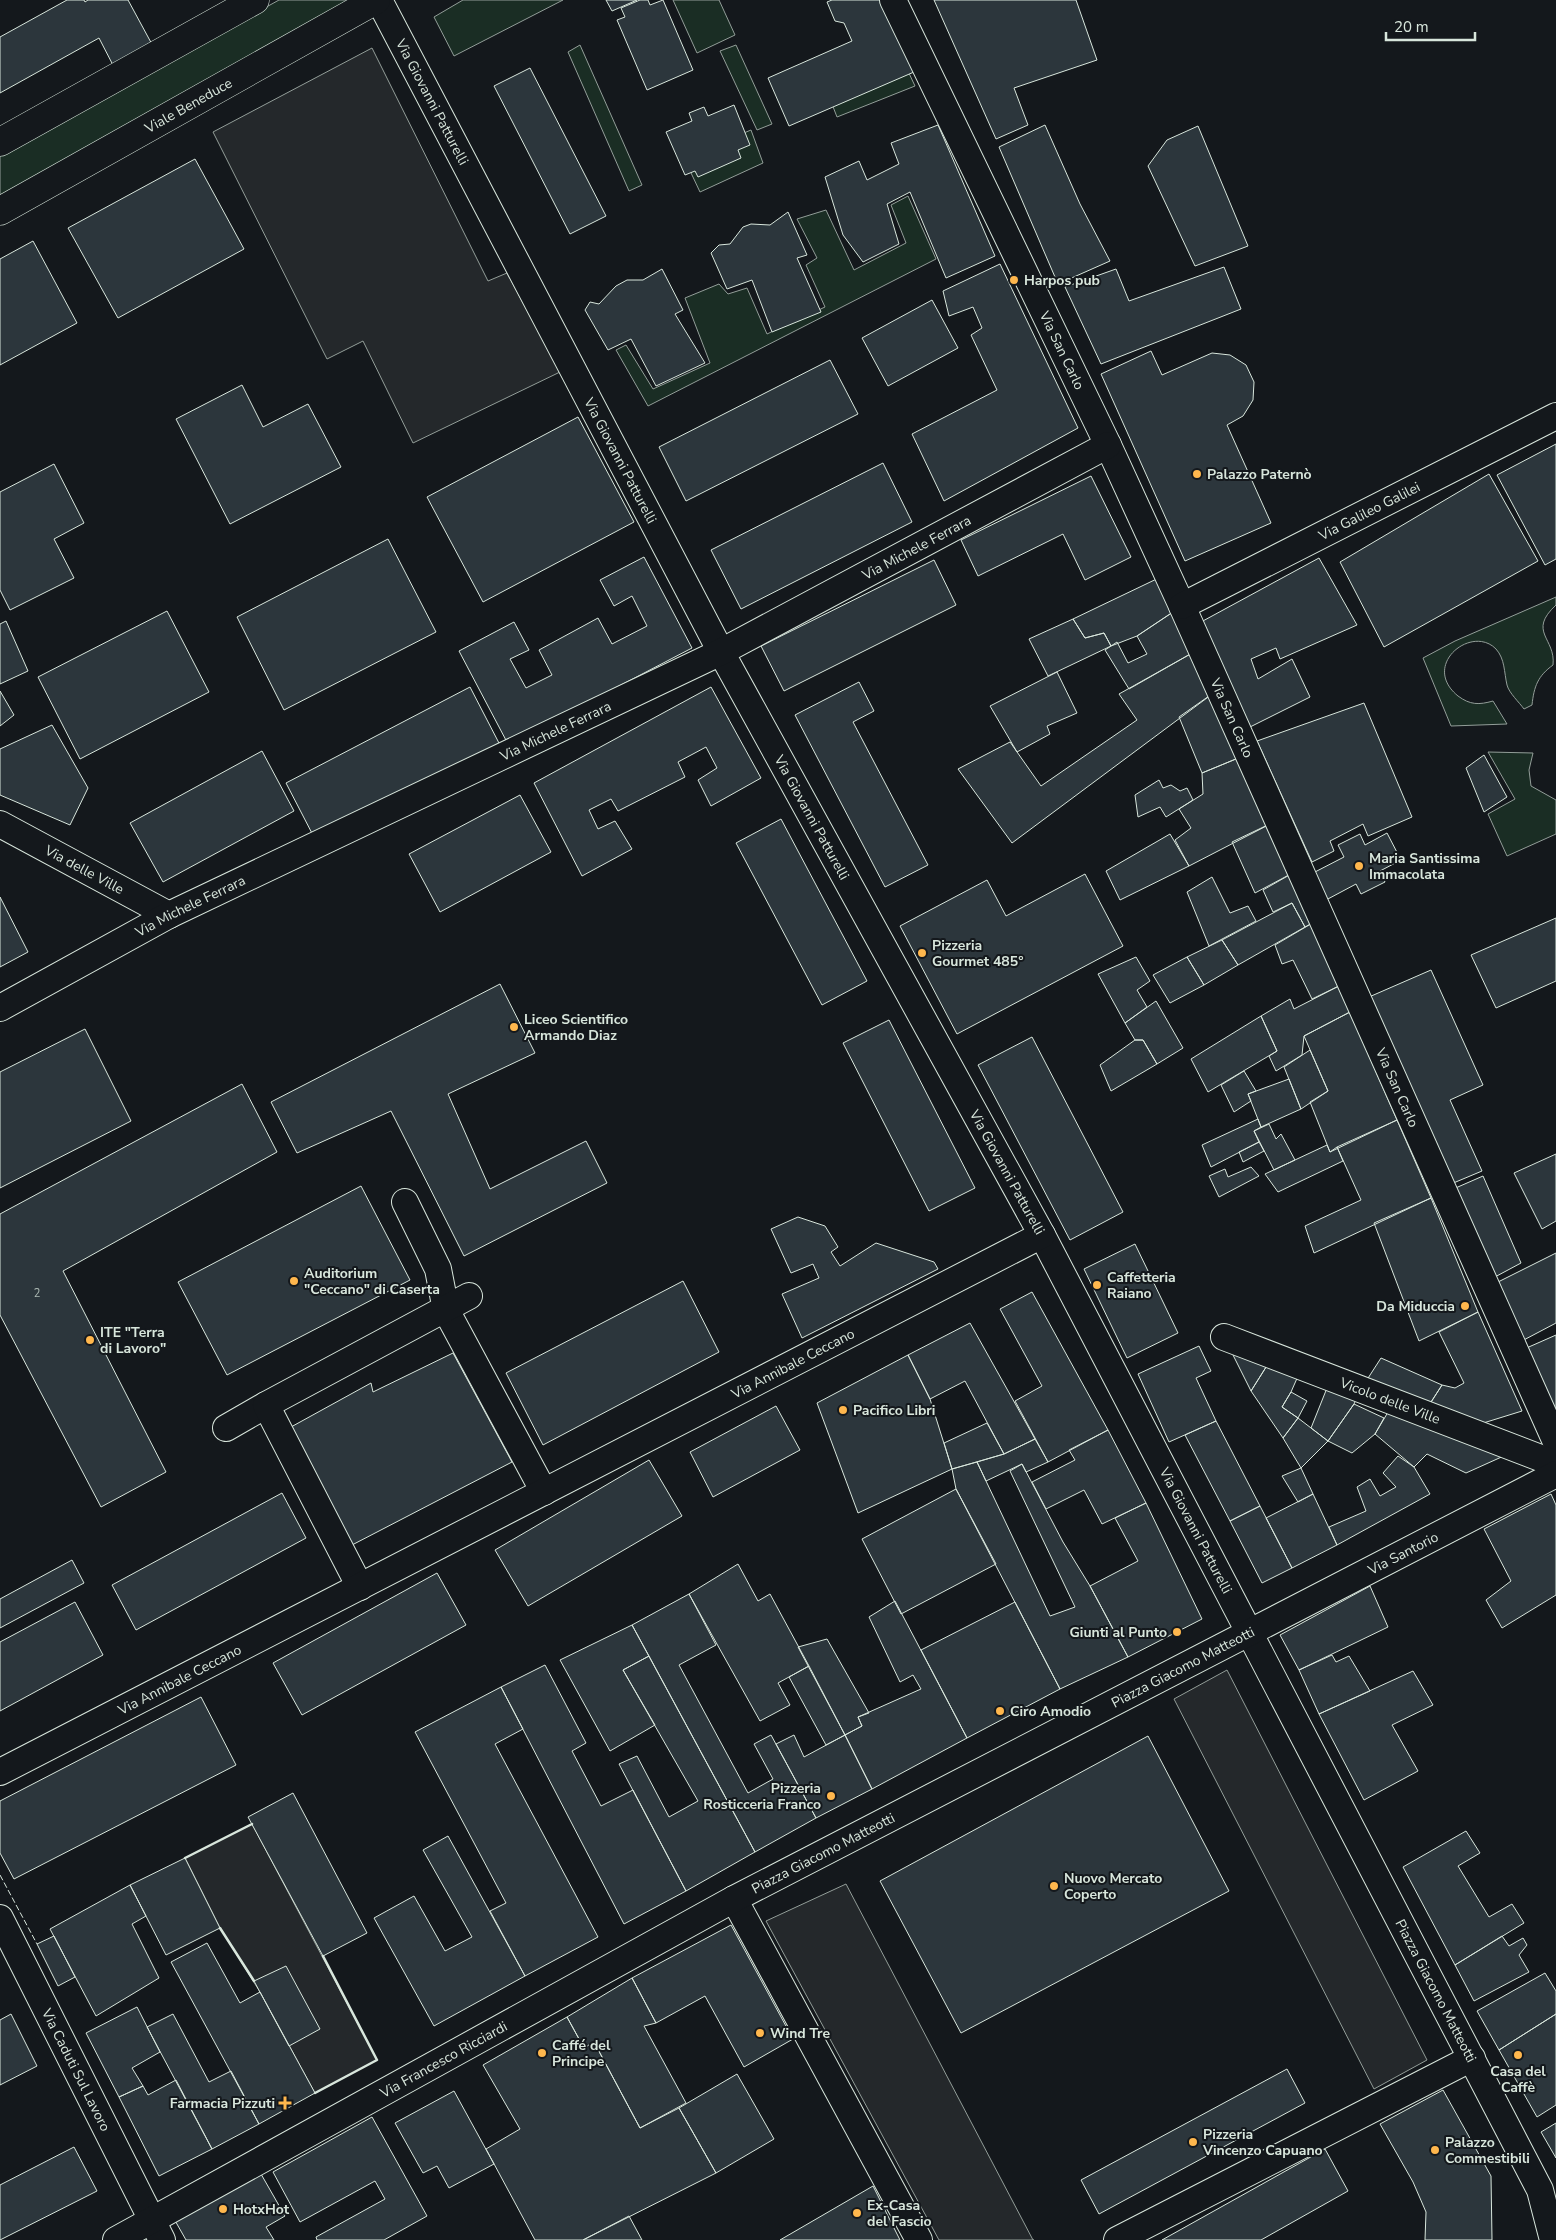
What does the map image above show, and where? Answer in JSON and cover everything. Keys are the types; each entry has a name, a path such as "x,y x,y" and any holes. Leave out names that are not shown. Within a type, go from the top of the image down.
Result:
{"street":[{"path":"0,142 255,0"},
{"name":"Viale Beneduce","path":"0,211 378,0"},
{"name":"Via Giovanni Patturelli","path":"378,0 721,652 1042,1235 1249,1632"},
{"name":"Via San Carlo","path":"893,0 1108,445 1182,606 1556,1442"},
{"name":"Via Galileo Galilei","path":"1182,606 1556,416"},
{"name":"Via Michele Ferrara","path":"0,1008 169,915 721,652 1108,445"},
{"name":"Via delle Ville","path":"0,824 169,915"},
{"path":"405,1202 438,1269 446,1310 544,1492"},
{"name":"Via Annibale Ceccano","path":"0,1772 1042,1235"},
{"path":"226,1428 469,1296"},
{"name":"Vicolo delle Ville","path":"1224,1337 1556,1464"},
{"path":"266,1405 360,1587"},
{"name":"Via Santorio","path":"1249,1632 1556,1474"},
{"name":"Piazza Giacomo Matteotti","path":"734,1899 1249,1632 1472,2058 1117,2240"},
{"path":"734,1899 920,2240"},
{"name":"Via Francesco Ricciardi","path":"116,2240 160,2225 734,1899"},
{"name":"Via Caduti Sul Lavoro","path":"0,1918 160,2225 176,2240"},
{"path":"1472,2058 1540,2190 1553,2240"}],"green space":[{"path":"279,0 351,0 0,198 0,155"},
{"path":"463,0 563,0 454,56 434,17"},
{"path":"673,0 719,0 735,35 697,53"},
{"path":"580,45 642,185 629,191 568,52"},
{"path":"736,45 772,124 757,130 720,51"},
{"path":"899,52 915,86 837,117 825,86"},
{"path":"751,130 763,163 700,192 684,158"},
{"path":"908,196 936,259 648,406 616,350 626,345 653,389 710,363 685,298 719,284 728,294 747,288 767,334 825,307 806,265 817,258 797,219 826,210 854,270 906,243 891,205"},
{"path":"1556,597 1556,605 1548,614 1543,629 1551,648 1553,665 1538,682 1532,705 1524,709 1510,691 1507,685 1503,661 1496,649 1486,643 1475,641 1463,645 1447,661 1445,672 1448,684 1458,696 1471,703 1479,704 1493,701 1507,724 1451,726 1423,658 1455,641"},
{"path":"1488,752 1533,753 1529,770 1531,786 1556,800 1556,834 1507,856 1488,814 1515,799"}],"shaded area":[{"path":"372,48 488,281 507,273 560,372 413,443 363,341 327,359 213,132"},
{"path":"1227,1670 1427,2060 1374,2089 1174,1699"},
{"path":"252,1824 377,2060 315,2093 260,1992 220,1928 185,1858"},
{"path":"846,1884 1033,2240 939,2240 766,1921"}],"building":[{"path":"67,0 84,0 85,2 88,0 128,0 154,48 115,69 99,38 0,93 0,37"},
{"path":"606,0 637,0 612,11"},
{"path":"640,0 648,0 650,5 663,0 693,70 647,90 617,20 625,17 621,8"},
{"path":"832,0 883,0 914,72 789,126 768,78 852,41 844,23 835,21 827,2"},
{"path":"934,0 1076,0 1097,60 1014,88 1028,125 996,139"},
{"path":"530,68 606,216 570,234 494,86"},
{"path":"734,105 750,145 738,150 741,158 698,177 695,171 685,175 666,132 692,121 689,113 704,107 708,116"},
{"path":"938,125 995,256 946,278 910,192 887,204 899,244 863,262 843,235 825,177 859,161 867,180 899,164 891,143"},
{"path":"1045,125 1080,204 1110,261 1058,284 999,147"},
{"path":"1198,126 1248,246 1195,266 1148,166 1167,140"},
{"path":"195,159 244,249 118,318 68,228"},
{"path":"788,212 807,255 797,258 821,312 772,332 752,280 727,289 711,253 719,245 730,244 743,227 751,224 770,225"},
{"path":"33,241 77,323 0,365 0,259"},
{"path":"1000,264 1078,428 944,501 912,434 997,390 971,335 982,328 973,307 949,316 943,291"},
{"path":"1224,267 1241,309 1101,364 1065,287 1116,269 1129,301"},
{"path":"662,269 683,310 675,314 705,363 656,386 631,339 608,350 585,310 590,302 599,304 616,286 627,280 643,280"},
{"path":"932,300 958,348 888,386 862,338"},
{"name":"Palazzo Paternò","path":"1151,351 1162,375 1212,353 1230,355 1246,365 1254,382 1253,400 1243,416 1227,425 1271,523 1185,561 1101,374"},
{"path":"830,360 858,414 686,501 659,447"},
{"path":"242,385 263,427 308,404 341,467 230,524 176,419"},
{"path":"578,417 634,522 483,602 427,497"},
{"path":"1556,444 1556,559 1545,565 1497,475"},
{"path":"883,463 912,522 741,609 711,550"},
{"path":"54,464 84,523 54,539 74,578 10,610 0,590 0,492"},
{"path":"1489,474 1538,561 1384,647 1340,562"},
{"path":"1091,476 1131,557 1085,580 1063,534 978,576 961,540"},
{"path":"388,539 436,632 284,710 237,617"},
{"path":"644,557 692,648 508,744 459,651 514,622 529,650 510,659 526,688 552,675 539,650 598,618 612,644 647,626 632,596 614,606 600,580"},
{"path":"1319,558 1357,625 1280,659 1276,648 1251,659 1258,679 1292,659 1310,697 1250,727 1201,622"},
{"path":"934,560 956,605 784,691 761,646"},
{"path":"1167,574 1182,606 1137,636 1111,646 1104,633 1085,638 1073,619"},
{"path":"1182,606 1201,648 1129,689 1105,650 1117,642 1128,663 1147,654 1137,636"},
{"path":"167,611 209,692 80,759 38,677"},
{"path":"1073,619 1085,638 1104,633 1111,646 1048,676 1029,639"},
{"path":"6,621 28,671 0,684 0,624"},
{"path":"1201,648 1219,689 1012,843 958,769 1010,742 1041,786 1137,720 1119,694"},
{"path":"1057,672 1077,713 1047,726 1050,734 1017,752 990,706"},
{"path":"859,682 874,711 853,722 928,865 885,887 795,715"},
{"path":"470,687 500,745 316,841 286,783"},
{"path":"711,687 761,778 711,806 698,780 717,768 706,747 678,762 685,777 618,811 611,799 589,810 598,829 615,821 632,849 582,876 534,783"},
{"path":"1219,689 1248,754 1202,773 1179,717"},
{"path":"0,691 14,715 0,726"},
{"path":"1364,703 1412,817 1368,836 1363,824 1330,841 1334,851 1312,862 1257,741"},
{"path":"52,725 88,788 70,825 0,795 0,749"},
{"path":"262,751 294,811 163,882 130,823"},
{"path":"1248,754 1278,820 1189,866 1175,840 1191,828 1179,809 1203,794 1202,773"},
{"path":"1484,755 1507,797 1484,812 1466,768"},
{"path":"1159,780 1163,788 1171,785 1180,791 1187,788 1193,800 1166,817 1160,807 1138,817 1135,795"},
{"path":"520,795 551,852 440,912 409,854"},
{"path":"781,819 867,981 822,1005 736,843"},
{"path":"1278,820 1300,869 1255,893 1232,842"},
{"name":"Maria Santissima Immacolata","path":"1387,833 1401,860 1380,871 1385,882 1361,894 1356,884 1326,900 1313,873 1344,857 1338,845 1360,834 1365,845"},
{"path":"1170,834 1189,866 1120,900 1106,871"},
{"path":"1300,869 1321,918 1305,927 1292,903 1273,912 1263,890"},
{"path":"1085,874 1123,946 957,1034 900,926 987,880 1006,916"},
{"path":"1212,877 1230,913 1248,906 1256,921 1209,946 1187,892"},
{"path":"0,897 28,952 0,967"},
{"path":"1292,903 1305,927 1238,965 1222,940"},
{"path":"1321,918 1349,981 1312,999 1293,960 1282,964 1275,945"},
{"path":"1556,918 1556,981 1496,1008 1471,955"},
{"path":"1222,940 1238,965 1204,985 1187,957"},
{"path":"1136,957 1150,981 1137,990 1147,1007 1125,1023 1098,974"},
{"path":"1187,957 1204,985 1170,1003 1153,975"},
{"path":"1431,970 1483,1085 1450,1100 1482,1171 1451,1184 1369,997"},
{"name":"Liceo Scientifico Armando Diaz","path":"500,984 535,1053 448,1094 490,1189 586,1141 607,1183 464,1256 391,1111 297,1153 271,1102"},
{"path":"1339,986 1350,1012 1304,1036 1302,1055 1276,1071 1269,1056 1277,1051 1261,1016 1290,999 1294,1009"},
{"path":"1156,1001 1183,1048 1157,1064 1143,1040 1135,1040 1125,1023"},
{"path":"1350,1012 1397,1120 1330,1152 1310,1102 1328,1091 1304,1036"},
{"path":"1261,1016 1277,1051 1208,1092 1191,1059"},
{"path":"889,1020 975,1188 929,1211 843,1043"},
{"path":"85,1029 131,1121 0,1188 0,1072"},
{"path":"1032,1037 1123,1212 1070,1240 978,1065"},
{"path":"1135,1040 1143,1040 1157,1064 1111,1091 1100,1065"},
{"path":"1310,1050 1328,1091 1301,1109 1284,1067"},
{"path":"1244,1071 1256,1091 1248,1094 1251,1101 1234,1112 1221,1085"},
{"path":"1289,1079 1301,1109 1261,1127 1248,1094"},
{"name":"ITE \"Terra di Lavoro\"","path":"242,1084 277,1152 63,1271 166,1472 101,1507 0,1315 0,1214"},
{"path":"1258,1119 1261,1127 1254,1131 1259,1142 1211,1167 1202,1145"},
{"path":"1397,1120 1431,1198 1314,1253 1305,1226 1361,1200 1337,1147"},
{"path":"1269,1124 1276,1139 1281,1134 1295,1160 1274,1170 1254,1131"},
{"path":"1259,1142 1264,1151 1243,1162 1239,1152"},
{"path":"1327,1145 1330,1152 1337,1147 1343,1161 1278,1192 1265,1174"},
{"path":"1556,1154 1556,1221 1542,1229 1514,1173"},
{"path":"1251,1167 1259,1176 1219,1197 1209,1176 1225,1169 1228,1177"},
{"path":"1483,1176 1521,1263 1493,1278 1451,1190"},
{"name":"Auditorium \"Ceccano\" di Caserta","path":"361,1186 410,1280 227,1375 178,1282"},
{"path":"1431,1198 1478,1312 1419,1341 1374,1223"},
{"path":"798,1217 825,1226 838,1247 831,1252 840,1266 876,1243 934,1262 938,1269 802,1338 782,1294 819,1278 813,1264 791,1273 771,1229"},
{"path":"1135,1244 1178,1333 1127,1358 1084,1269"},
{"path":"1556,1253 1556,1323 1520,1342 1494,1284"},
{"path":"683,1281 719,1352 543,1445 506,1373"},
{"path":"1032,1292 1108,1430 1048,1462 1015,1401 1042,1386 1000,1309"},
{"path":"1478,1312 1522,1411 1464,1429 1424,1413 1442,1385 1455,1388 1464,1383 1439,1332"},
{"path":"970,1323 1035,1439 1004,1454 965,1381 930,1399 908,1355"},
{"path":"1556,1335 1556,1419 1522,1350"},
{"path":"1224,1337 1273,1356 1251,1391"},
{"path":"1199,1346 1211,1371 1196,1378 1216,1421 1169,1442 1138,1374"},
{"path":"453,1353 512,1462 352,1545 291,1427 371,1383 373,1392"},
{"path":"908,1355 930,1399 952,1469 858,1513 817,1403"},
{"path":"1273,1356 1302,1367 1282,1407 1298,1418 1283,1438 1251,1391"},
{"path":"1381,1358 1442,1385 1424,1413 1361,1389"},
{"path":"1331,1378 1361,1389 1354,1404 1328,1441 1311,1428"},
{"path":"1291,1392 1307,1401 1298,1418 1282,1407"},
{"path":"1394,1402 1517,1450 1466,1473 1427,1454 1414,1467 1375,1434"},
{"path":"1354,1404 1384,1418 1375,1434 1352,1453 1328,1441"},
{"path":"776,1406 800,1450 713,1497 690,1452"},
{"path":"1298,1418 1328,1441 1301,1468 1283,1438"},
{"path":"1216,1421 1260,1506 1230,1521 1185,1435"},
{"path":"987,1423 1004,1454 952,1469 944,1443"},
{"path":"1108,1430 1146,1503 1102,1524 1084,1490 1046,1509 1032,1482 1075,1460 1069,1450"},
{"path":"1035,1439 1048,1462 1026,1472 1022,1464 986,1481 977,1462 1004,1454"},
{"path":"1398,1456 1414,1467 1430,1494 1337,1545 1329,1527 1366,1511 1357,1487 1370,1479 1380,1496 1396,1487 1383,1473"},
{"path":"649,1460 682,1516 528,1606 495,1550"},
{"path":"977,1462 1050,1616 1075,1607 1010,1471 1022,1464 1063,1542 1090,1586 1128,1657 1060,1689 956,1489 952,1469"},
{"path":"1301,1468 1313,1494 1298,1502 1282,1476"},
{"path":"956,1489 996,1564 901,1614 862,1539"},
{"path":"282,1493 306,1538 136,1630 112,1585"},
{"path":"1313,1494 1337,1545 1292,1568 1266,1518"},
{"path":"1551,1494 1556,1505 1556,1595 1502,1628 1486,1600 1511,1581 1484,1529"},
{"path":"1146,1503 1202,1619 1128,1657 1090,1586 1138,1561 1115,1518"},
{"path":"1260,1506 1292,1568 1262,1583 1230,1521"},
{"path":"72,1560 84,1583 0,1628 0,1599"},
{"path":"738,1564 758,1601 770,1594 809,1666 778,1683 790,1705 760,1721 689,1594"},
{"path":"437,1573 466,1625 302,1715 273,1663"},
{"path":"1370,1586 1388,1627 1299,1670 1280,1635"},
{"path":"689,1594 716,1645 679,1665 748,1793 773,1779 754,1744 771,1735 816,1818 755,1852 632,1625"},
{"path":"895,1601 967,1738 872,1789 845,1735 862,1726 858,1717 921,1689 913,1675 900,1682 869,1617"},
{"path":"75,1602 103,1655 0,1711 0,1642"},
{"path":"1015,1602 1060,1689 967,1738 921,1650"},
{"path":"632,1625 649,1656 623,1670 655,1725 610,1751 560,1660"},
{"path":"827,1639 869,1713 858,1717 862,1726 845,1735 798,1647"},
{"path":"1332,1655 1336,1662 1349,1656 1370,1691 1319,1714 1299,1670"},
{"path":"649,1656 755,1852 686,1891 619,1764 637,1756 669,1817 698,1801 623,1670"},
{"path":"545,1665 586,1743 572,1751 601,1806 633,1790 686,1891 624,1924 501,1687"},
{"path":"809,1666 845,1735 826,1745 789,1677"},
{"path":"1413,1671 1433,1705 1392,1725 1418,1771 1364,1800 1319,1714"},
{"path":"501,1687 523,1729 495,1744 598,1937 525,1976 490,1911 506,1903 415,1732"},
{"path":"201,1697 236,1765 14,1879 0,1853 0,1801"},
{"path":"794,1735 804,1757 845,1735 872,1789 816,1818 776,1744"},
{"name":"Nuovo Mercato Coperto","path":"1148,1736 1229,1891 961,2033 880,1881"},
{"path":"293,1793 367,1933 323,1956 248,1817"},
{"path":"1466,1831 1480,1853 1458,1866 1489,1917 1512,1904 1524,1923 1455,1965 1403,1867"},
{"path":"448,1836 525,1976 434,2026 374,1918 414,1896 445,1951 472,1937 423,1850"},
{"path":"185,1858 220,1928 166,1955 130,1885"},
{"path":"130,1885 146,1916 132,1924 159,1978 96,2016 50,1929"},
{"path":"731,1925 793,2039 744,2067 705,1996 656,2023 632,1978"},
{"path":"54,1936 75,1977 58,1986 37,1944"},
{"path":"1502,1936 1509,1946 1523,1938 1527,1945 1519,1955 1529,1972 1474,2001 1455,1965"},
{"path":"207,1943 240,2003 260,1992 315,2093 259,2124 171,1962"},
{"path":"286,1966 320,2029 289,2046 254,1981"},
{"path":"1545,1973 1556,1991 1556,2014 1499,2050 1477,2011"},
{"path":"632,1978 656,2023 644,2026 686,2103 640,2128 594,2042 584,2048 567,2017"},
{"path":"137,2007 160,2052 132,2068 143,2086 119,2097 86,2033"},
{"path":"11,2014 37,2066 0,2085 0,2020"},
{"path":"173,2014 209,2082 231,2071 259,2124 212,2149 147,2027"},
{"path":"1556,2014 1556,2105 1537,2117 1499,2050"},
{"path":"567,2017 584,2048 594,2042 640,2128 679,2108 716,2173 583,2240 535,2240 486,2149 520,2129 483,2065"},
{"name":"Pizzeria Vincenzo Capuano","path":"1287,2069 1305,2103 1099,2214 1081,2180"},
{"path":"737,2074 774,2139 716,2173 679,2108"},
{"path":"176,2080 212,2149 159,2176 119,2097 143,2086 148,2095"},
{"name":"Palazzo Commestibili","path":"1443,2090 1491,2176 1492,2240 1425,2240 1426,2212 1413,2182 1380,2124"},
{"path":"454,2091 494,2164 449,2188 437,2166 423,2173 395,2123"},
{"path":"372,2117 427,2216 384,2240 317,2240 316,2237 385,2199 375,2181 300,2222 273,2172"},
{"path":"1556,2123 1556,2158 1541,2132"},
{"path":"74,2147 97,2191 0,2240 0,2185"},
{"path":"1325,2149 1348,2191 1261,2240 1162,2240"},
{"path":"257,2167 285,2216 266,2227 274,2240 186,2240 173,2217"},
{"name":"Ex-Casa del Fascio","path":"873,2186 900,2240 780,2240"},
{"path":"629,2216 642,2240 583,2240"}],"fence":[{"path":"0,1875 37,1944"}],"wall":[{"path":"185,1858 252,1824"},
{"path":"220,1928 254,1981"},
{"path":"315,2093 377,2060 323,1956"}],"place":[{"name":"Harpos pub","path":"1014,280"},
{"name":"Palazzo Paternò","path":"1197,474"},
{"name":"Maria Santissima Immacolata","path":"1359,866"},
{"name":"Pizzeria Gourmet 485°","path":"922,953"},
{"name":"Liceo Scientifico Armando Diaz","path":"514,1027"},
{"name":"Auditorium \"Ceccano\" di Caserta","path":"294,1281"},
{"name":"Caffetteria Raiano","path":"1097,1285"},
{"name":"Da Miduccia","path":"1465,1306"},
{"name":"ITE \"Terra di Lavoro\"","path":"90,1340"},
{"name":"Pacifico Libri","path":"843,1410"},
{"name":"Giunti al Punto","path":"1177,1632"},
{"name":"Ciro Amodio","path":"1000,1711"},
{"name":"Pizzeria Rosticceria Franco","path":"831,1796"},
{"name":"Nuovo Mercato Coperto","path":"1054,1886"},
{"name":"Wind Tre","path":"760,2033"},
{"name":"Caffé del Principe","path":"542,2053"},
{"name":"Casa del Caffè","path":"1518,2055"},
{"name":"Farmacia Pizzuti","path":"285,2103"},
{"name":"Pizzeria Vincenzo Capuano","path":"1193,2142"},
{"name":"Palazzo Commestibili","path":"1435,2150"},
{"name":"HotxHot","path":"223,2209"},
{"name":"Ex-Casa del Fascio","path":"857,2213"}]}
